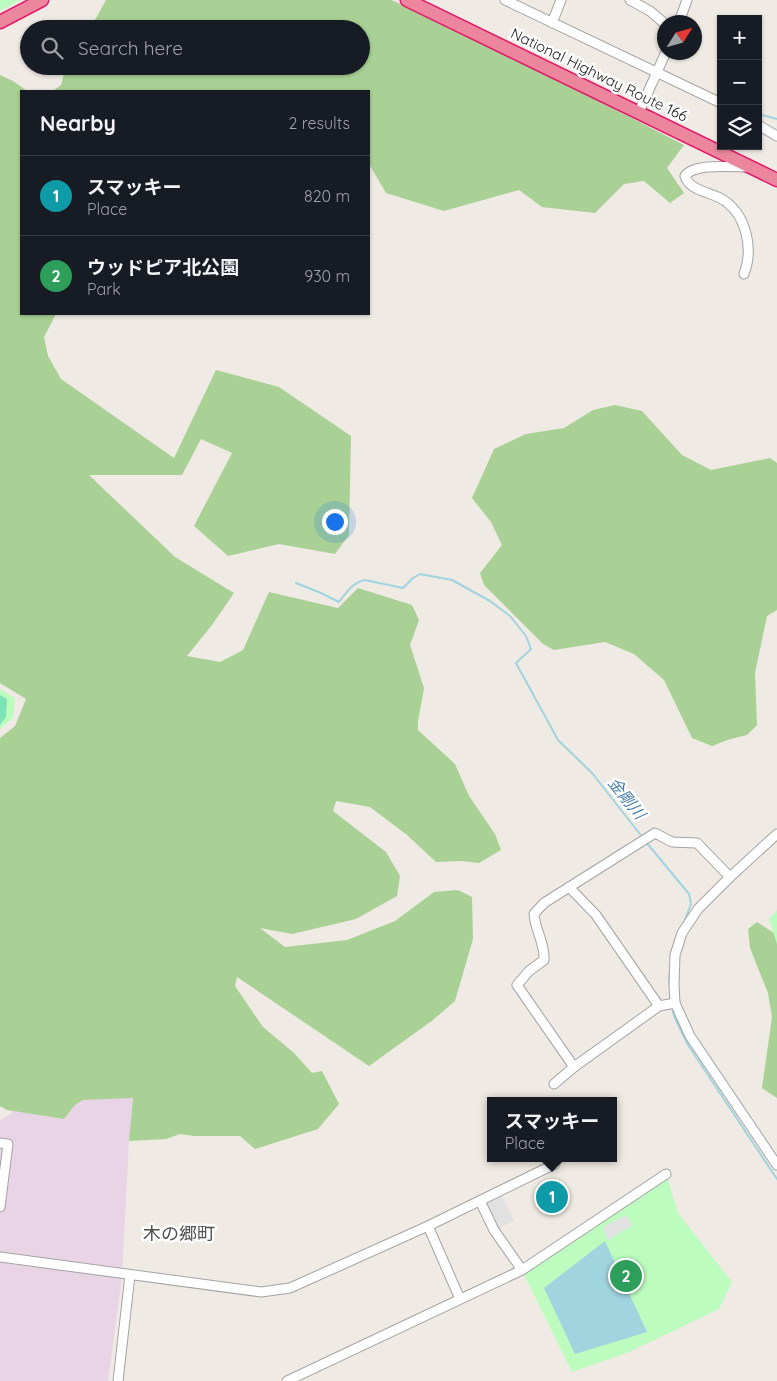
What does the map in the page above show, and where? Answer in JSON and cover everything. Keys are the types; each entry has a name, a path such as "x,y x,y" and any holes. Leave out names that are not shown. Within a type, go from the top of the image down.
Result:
{"highway":[{"path":"0,22 42,0"},
{"name":"National Highway Route 166","path":"407,0 777,180"}],"street":[{"path":"505,0 717,101"},
{"path":"552,23 561,0"},
{"path":"630,0 657,17"},
{"path":"682,15 687,0"},
{"path":"639,112 663,60"},
{"path":"762,127 777,136"},
{"path":"744,274 748,264 749,251 746,234 737,213 726,202 689,184 685,176 692,170 702,168 750,167"},
{"path":"574,1067 517,985 529,971 544,960 545,949 534,923 534,914 544,903 654,833 672,842 698,843 730,877"},
{"path":"777,834 698,909 682,933 675,955 674,984 675,1003 690,1036 777,1165"},
{"path":"569,887 596,914 659,1006"},
{"path":"554,1084 574,1067 659,1006 675,1003"},
{"path":"0,1143 8,1144 0,1207"},
{"path":"0,1257 261,1292 290,1288 428,1226 555,1164"},
{"path":"287,1381 522,1270 666,1174"},
{"path":"480,1201 494,1230 522,1270"},
{"path":"428,1226 460,1298"},
{"path":"118,1381 130,1275"}],"shaded area":[{"path":"133,1097 122,1277 108,1381 0,1381 0,1121 14,1111 64,1119 75,1105 83,1100"},
{"path":"500,1191 514,1221 494,1230 480,1201"},
{"path":"626,1215 633,1225 608,1240 603,1227"}],"green space":[{"path":"0,0 21,0 0,11"},
{"path":"106,0 391,0 439,19 684,145 667,168 684,193 670,203 644,181 624,184 595,213 542,207 519,190 444,211 386,193 370,166 370,90 54,90 61,85 64,75 370,75 370,20 95,20"},
{"path":"0,75 26,90 20,90 20,315 55,315 44,337 48,356 61,379 174,458 216,370 279,387 351,436 349,535 335,554 279,544 228,556 194,526 232,453 201,439 182,475 89,475 175,557 234,593 212,625 187,656 220,662 243,650 269,592 338,608 358,588 412,605 419,620 410,645 424,688 418,730 455,764 469,796 495,834 501,850 479,863 461,861 436,862 407,835 370,807 336,801 333,811 386,852 400,876 397,896 356,919 292,934 260,928 285,947 347,940 395,921 434,892 458,890 472,897 473,939 455,1001 433,1020 369,1066 237,977 235,986 263,1027 294,1053 312,1073 322,1071 339,1104 318,1129 255,1149 240,1136 194,1136 180,1134 166,1139 129,1141 133,1098 83,1100 75,1105 64,1119 7,1110 0,1106 0,738 15,726 26,699 0,683"},
{"path":"615,405 642,411 682,455 711,470 770,458 777,463 777,610 767,616 755,673 757,725 747,735 712,746 692,738 664,680 634,654 605,642 554,650 543,644 484,585 480,573 502,545 491,522 472,498 494,449 526,434 564,428 593,410"},
{"path":"0,689 15,698 13,718 0,729"},
{"path":"0,695 7,699 6,717 0,725"},
{"path":"777,910 777,944 769,919"},
{"path":"757,922 777,935 777,1098 762,1088 772,1017 768,993 750,948 748,929"},
{"path":"666,1174 678,1213 732,1282 719,1309 629,1352 572,1372 522,1270"}],"water":[{"path":"605,1241 647,1332 575,1354 544,1288"}],"waterway":[{"path":"762,115 777,119"},
{"name":"金剛川","path":"296,583 339,602 350,588 361,581 365,580 403,588 420,574 452,580 490,601 510,616 526,636 531,649 516,663 558,740 592,773 643,838"},
{"name":"金剛川","path":"646,842 689,894 691,904 683,925"},
{"name":"金剛川","path":"670,970 671,1000"},
{"name":"金剛川","path":"672,1007 674,1016 688,1045 777,1179"}],"place":[{"name":"スマッキー","path":"552,1197"},
{"name":"ウッドピア北公園","path":"626,1276"}],"district":[{"name":"木の郷町","path":"179,1234"}]}
